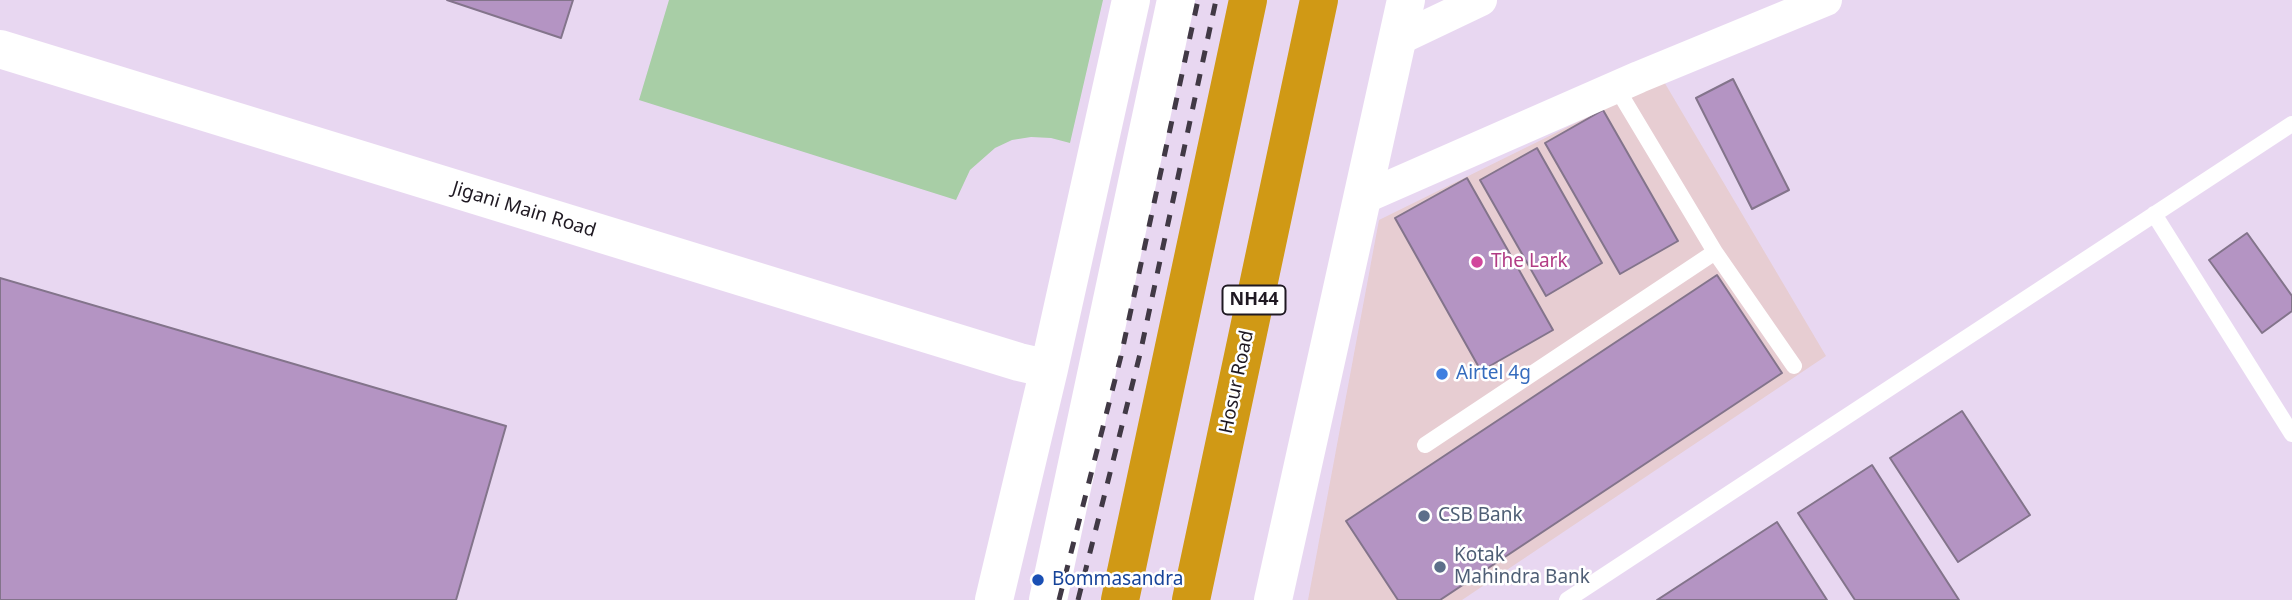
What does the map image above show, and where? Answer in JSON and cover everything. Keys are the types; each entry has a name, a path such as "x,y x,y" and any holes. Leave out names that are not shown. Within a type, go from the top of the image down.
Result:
{"highway":[{"path":"1120,600 1248,0"},
{"name":"Hosur Road","path":"1191,600 1320,0"}],"street":[{"path":"994,600 1049,369 1131,0"},
{"path":"1048,600 1176,0"},
{"path":"1273,600 1406,0"},
{"path":"1397,40 1481,0"},
{"path":"1361,200 1616,87 1826,0"},
{"name":"Jigani Main Road","path":"0,49 1049,369"},
{"path":"1018,500 1066,516"}],"lane":[{"path":"1616,87 1715,252 1794,366"},
{"path":"1567,600 2292,124"},
{"path":"2154,214 2292,434"},
{"path":"1425,445 1715,252"}],"shaded area":[{"path":"1663,80 1826,356 1462,600 1308,600 1379,220"}],"green space":[{"path":"669,0 1103,0 1070,143 1031,137 1012,140 995,148 970,170 956,200 639,100"}],"building":[{"path":"447,0 573,0 561,38"},
{"path":"1733,79 1789,190 1752,209 1696,98"},
{"path":"1603,110 1678,241 1620,274 1545,143"},
{"path":"1537,148 1602,263 1546,296 1480,180"},
{"path":"1467,178 1553,330 1481,371 1395,218"},
{"path":"2247,233 2292,296 2292,311 2262,333 2209,260"},
{"path":"1717,275 1782,373 1440,600 1398,600 1346,521"},
{"path":"0,278 506,426 456,600 0,600"},
{"path":"1962,411 2030,515 1958,562 1890,458"},
{"path":"1872,465 1959,600 1855,600 1798,513"},
{"path":"1777,522 1827,600 1657,600"}],"railway":[{"path":"1059,600 1121,356 1198,0"},
{"path":"1078,600 1140,354 1216,0"}],"place":[{"name":"The Lark","path":"1477,262"},
{"name":"Airtel 4g","path":"1442,374"},
{"name":"CSB Bank","path":"1424,516"},
{"name":"Kotak Mahindra Bank","path":"1440,567"},
{"name":"Bommasandra","path":"1038,580"}]}
